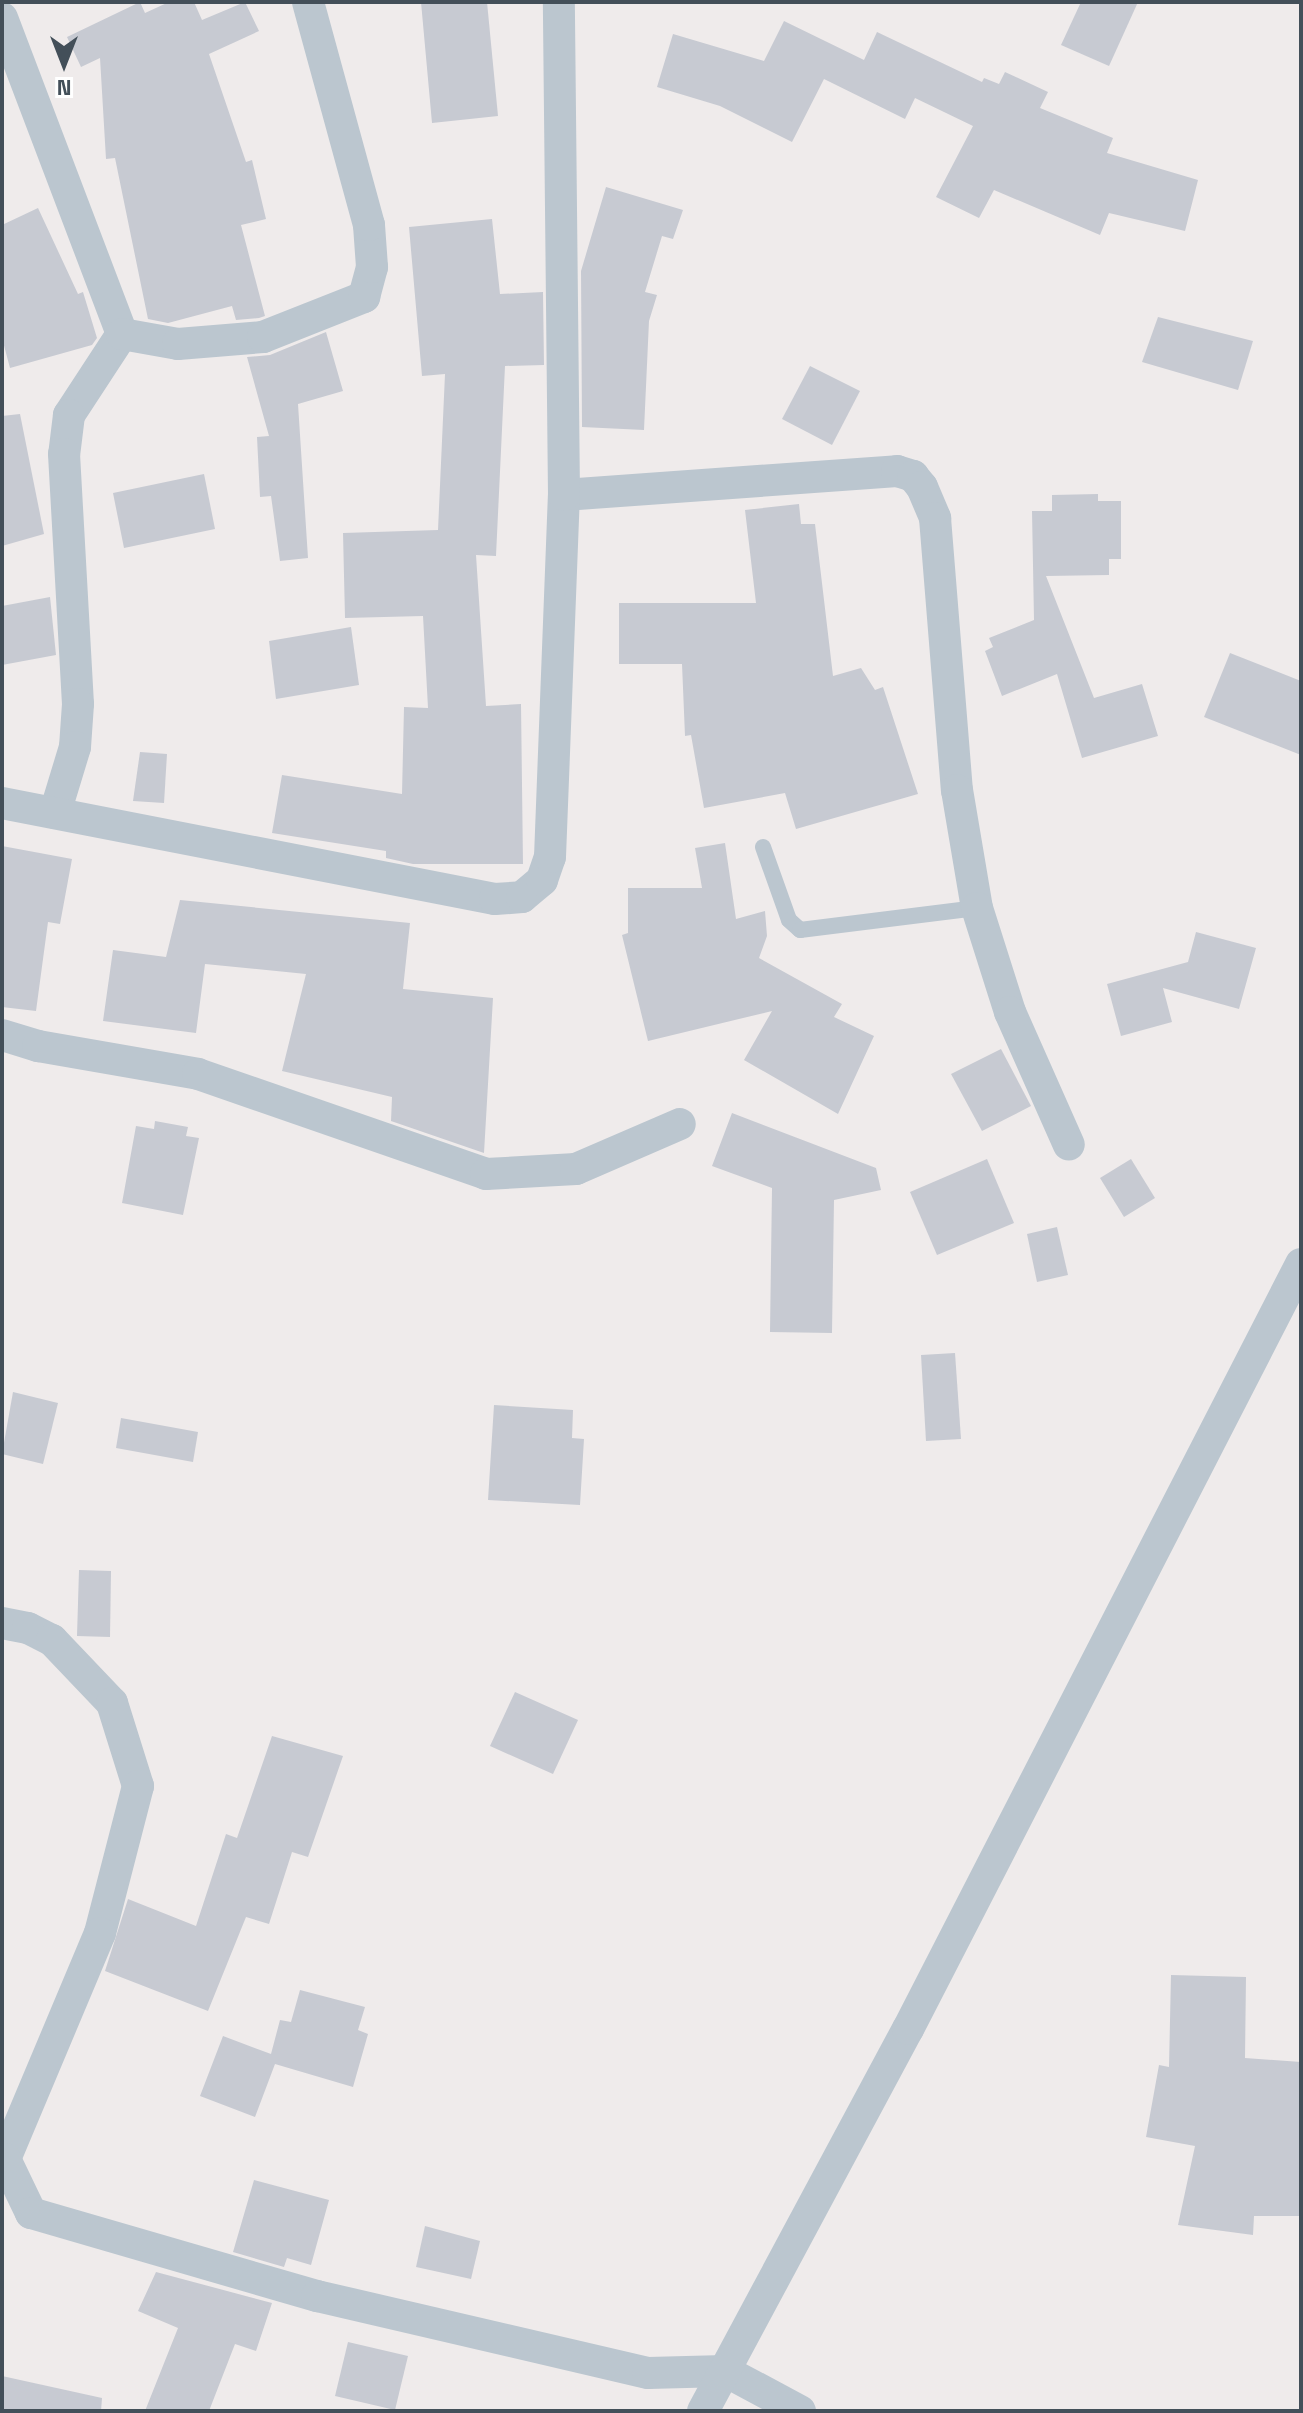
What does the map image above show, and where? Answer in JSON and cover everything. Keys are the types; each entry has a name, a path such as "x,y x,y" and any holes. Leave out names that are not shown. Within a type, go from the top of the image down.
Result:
{"street":[{"path":"122,334 178,344 263,337 364,297 372,267 369,225 308,2"},
{"path":"2,803 495,899 522,897 542,880 550,857 564,495 559,2"},
{"path":"2,18 122,334"},
{"path":"55,813 75,747 78,704 64,454 69,415 122,334"},
{"path":"564,495 897,471 913,476 935,518 957,790 977,908 1010,1012 1069,1145"},
{"path":"2,1035 38,1046 198,1074 486,1174 576,1169 680,1124"},
{"path":"703,2411 908,2029 1301,1264"},
{"path":"2,1623 28,1628 52,1640 112,1703 138,1786 100,1933 5,2159 31,2213 317,2296 648,2373 725,2371 800,2411"}],"lane":[{"path":"763,847 789,920 800,930 977,908"}],"building":[{"path":"140,2 145,13 169,2 194,2 202,20 245,2 259,31 209,54 246,162 252,160 266,219 241,225 265,316 236,320 232,306 168,323 148,319 115,158 106,159 100,58 81,67 67,37"},
{"path":"421,2 487,2 498,116 432,123"},
{"path":"1081,2 1138,2 1109,66 1061,45"},
{"path":"784,21 864,60 877,32 982,82 984,78 999,84 1005,72 1048,92 1040,108 1113,138 1107,153 1198,180 1185,231 1109,213 1100,235 994,190 979,218 936,197 973,126 915,98 905,119 824,79 792,142 720,106 657,87 673,34 764,61"},
{"path":"606,187 683,210 673,239 662,236 645,292 657,295 649,321 644,430 582,427 581,271"},
{"path":"38,208 78,294 83,292 97,338 92,345 10,368 2,338 2,225"},
{"path":"492,219 500,294 543,292 544,365 505,366 496,556 476,555 486,706 521,704 523,864 413,864 386,858 386,851 272,833 282,775 402,794 404,707 428,708 423,616 345,618 343,533 438,530 445,374 422,376 409,227"},
{"path":"1158,317 1253,341 1238,390 1142,362"},
{"path":"326,332 343,391 298,404 308,558 280,561 271,496 260,497 257,437 269,436 247,357 270,355"},
{"path":"810,366 860,391 832,445 782,419"},
{"path":"20,414 44,534 2,546 2,416"},
{"path":"204,474 215,529 124,548 113,493"},
{"path":"1098,494 1098,501 1121,501 1121,559 1109,559 1109,575 1046,576 1094,698 1142,684 1158,736 1082,758 1057,674 1002,696 985,651 993,647 989,638 1034,620 1032,511 1052,511 1052,495"},
{"path":"799,504 801,524 815,524 833,676 861,668 875,690 883,687 918,794 796,829 785,793 704,808 691,735 685,736 682,664 619,664 619,603 756,603 745,510"},
{"path":"50,597 56,655 2,665 2,606"},
{"path":"351,627 359,685 276,699 269,641"},
{"path":"1230,653 1301,681 1301,755 1204,717"},
{"path":"140,752 167,754 164,803 133,801"},
{"path":"725,843 736,919 765,911 767,936 759,958 842,1004 834,1017 874,1036 838,1114 744,1060 772,1011 648,1041 622,935 628,933 628,888 702,888 695,848"},
{"path":"2,846 72,859 60,924 48,922 36,1011 2,1007"},
{"path":"180,900 410,923 403,989 493,998 484,1153 391,1121 392,1097 282,1071 306,974 205,964 196,1033 103,1021 113,950 166,957"},
{"path":"1196,932 1256,948 1239,1009 1163,988 1172,1022 1121,1036 1107,984 1188,962"},
{"path":"1001,1049 1031,1106 982,1131 951,1074"},
{"path":"732,1113 876,1168 881,1190 834,1200 832,1333 770,1332 772,1188 712,1166"},
{"path":"155,1121 188,1127 186,1136 199,1138 183,1215 122,1203 136,1126 154,1129"},
{"path":"987,1159 1014,1223 937,1255 910,1192"},
{"path":"1131,1159 1155,1198 1124,1217 1100,1178"},
{"path":"1057,1227 1068,1275 1037,1282 1027,1234"},
{"path":"955,1353 961,1439 926,1441 921,1355"},
{"path":"13,1392 58,1403 43,1464 2,1454"},
{"path":"494,1405 573,1410 572,1438 584,1439 580,1505 488,1500"},
{"path":"121,1418 198,1432 193,1462 116,1448"},
{"path":"79,1570 111,1571 110,1637 77,1636"},
{"path":"515,1692 578,1720 553,1774 490,1746"},
{"path":"272,1736 343,1756 308,1857 292,1852 269,1924 246,1917 208,2011 105,1971 128,1899 196,1926 226,1834 237,1838"},
{"path":"1171,1975 1246,1977 1245,2058 1301,2062 1301,2216 1254,2216 1253,2235 1178,2225 1195,2146 1146,2137 1159,2065 1169,2067"},
{"path":"300,1990 365,2007 358,2030 368,2034 353,2087 275,2064 255,2117 200,2096 223,2036 271,2054 280,2020 291,2022"},
{"path":"254,2180 329,2200 311,2265 287,2258 284,2267 233,2252"},
{"path":"425,2226 480,2241 471,2279 416,2267"},
{"path":"156,2272 272,2303 256,2351 235,2344 209,2411 145,2411 178,2328 138,2311"},
{"path":"348,2342 408,2356 395,2410 335,2396"},
{"path":"2,2376 102,2398 101,2411 2,2411"}]}
